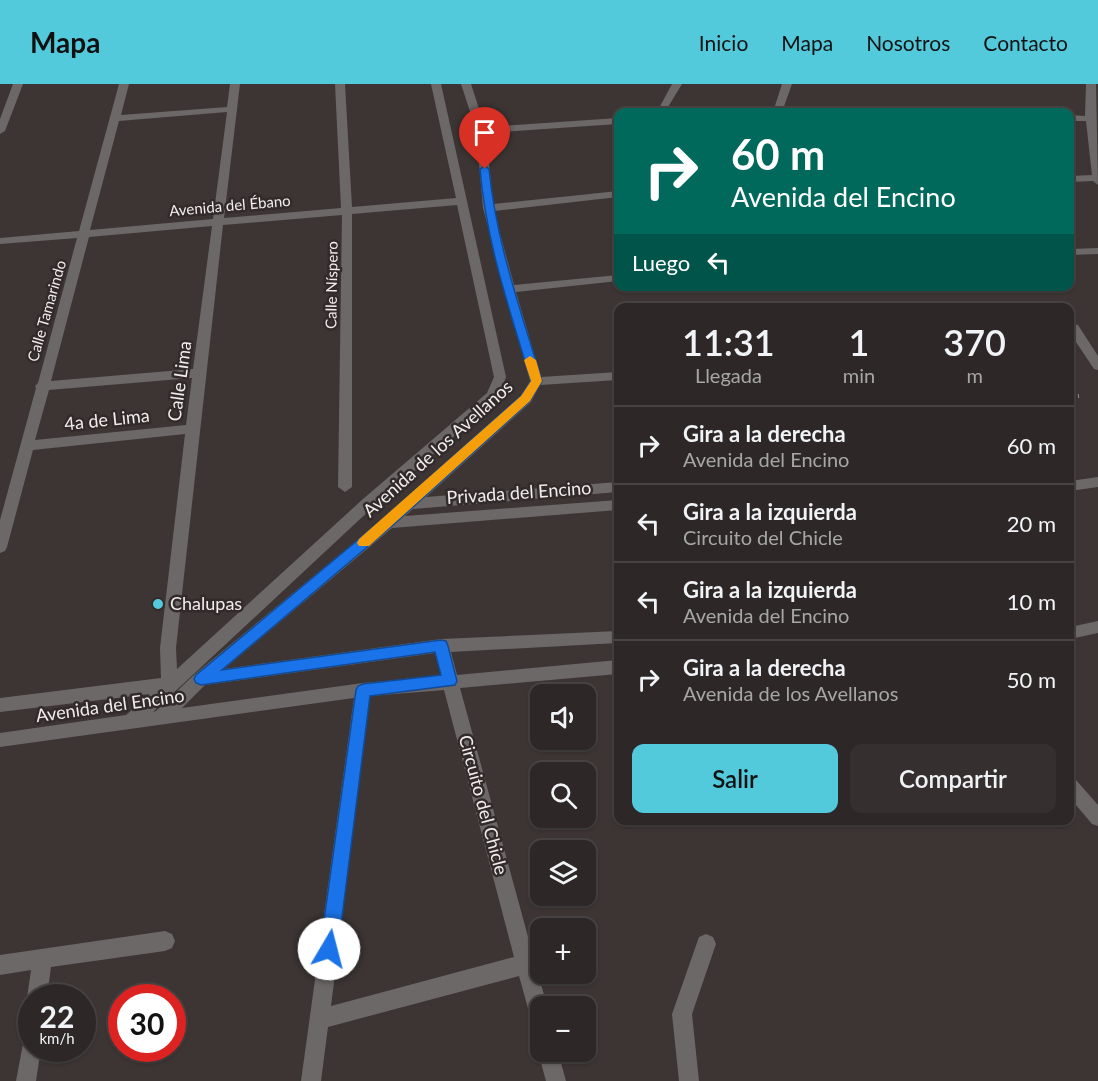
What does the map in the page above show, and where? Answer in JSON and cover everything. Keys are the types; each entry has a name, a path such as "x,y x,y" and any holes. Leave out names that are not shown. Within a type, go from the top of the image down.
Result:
{"street":[{"path":"0,131 18,84"},
{"name":"Calle Tamarindo","path":"0,547 41,386 124,84"},
{"name":"Calle Lima","path":"169,684 168,648 192,429 236,84"},
{"name":"Calle Níspero","path":"340,84 347,212 345,487"},
{"name":"Avenida de los Avellanos","path":"129,723 368,503 493,395 500,378 436,84"},
{"name":"Avenida de los Avellanos","path":"159,719 201,679 388,523 526,399 536,381 508,289 488,208 481,130 466,84"},
{"path":"664,108 676,84"},
{"path":"778,108 787,84"},
{"path":"1074,179 1098,180 1091,84"},
{"path":"116,118 232,109"},
{"path":"1074,118 1094,118"},
{"path":"481,130 614,121"},
{"path":"488,208 614,194"},
{"name":"Avenida del Ébano","path":"0,241 463,201"},
{"path":"1074,252 1098,251"},
{"path":"508,289 614,278"},
{"path":"1074,328 1098,366"},
{"path":"41,386 200,372"},
{"path":"536,381 614,376"},
{"name":"4a de Lima","path":"27,446 192,429"},
{"path":"1074,485 1098,482"},
{"name":"Privada del Encino","path":"407,504 614,487"},
{"name":"Privada del Encino","path":"388,523 614,505"},
{"path":"1074,632 1098,627"},
{"name":"Avenida del Encino","path":"0,705 441,646 614,637"},
{"name":"Circuito del Chicle","path":"441,646 534,996"},
{"name":"Avenida del Encino","path":"0,740 363,690 614,667"},
{"path":"311,1081 363,690"},
{"path":"1074,790 1096,812"},
{"path":"0,965 165,941"},
{"path":"689,1081 682,1014 706,944"},
{"path":"39,984 42,959"},
{"path":"320,1019 526,964"},
{"path":"26,1081 29,1062"},
{"path":"551,1062 556,1081"}],"path":[{"path":"1074,397 1079,396"}],"slow traffic":[{"path":"364,543 526,399 536,381 530,360"}],"place":[{"name":"Chalupas","path":"158,604"}],"route":[{"path":"329,949 363,690 450,681 441,646 201,679 388,523 526,399 536,381 508,289 488,208 485,169"}]}
